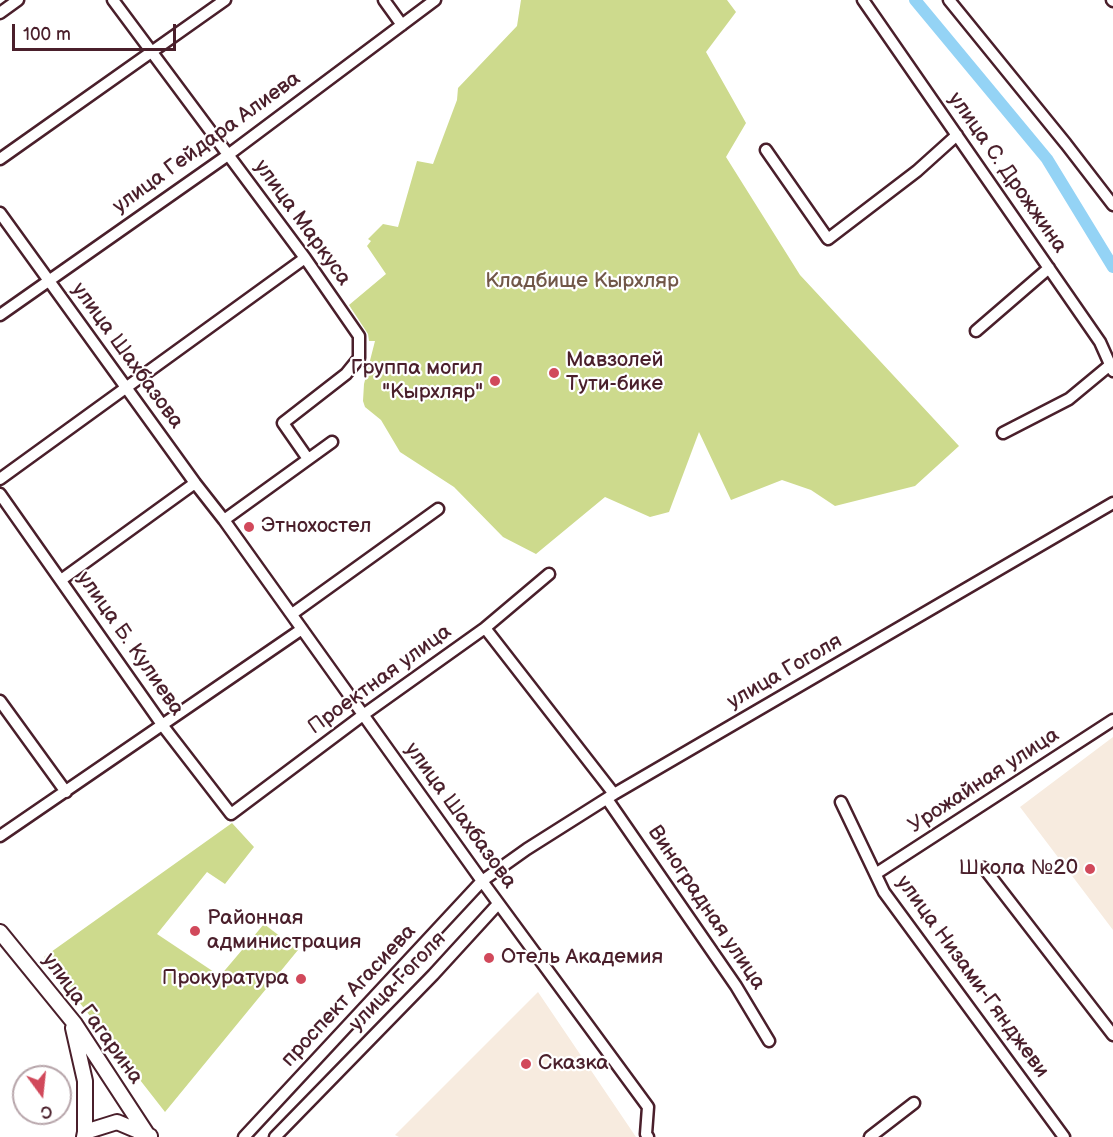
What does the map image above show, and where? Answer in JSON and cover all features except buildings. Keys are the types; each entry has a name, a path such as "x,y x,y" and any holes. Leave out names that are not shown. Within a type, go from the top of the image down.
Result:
{"main road":[{"name":"улица Гагарина","path":"0,933 72,1025 85,1081 85,1135"},
{"name":"улица Гагарина","path":"0,933 75,1024 149,1135"},
{"path":"85,1135 117,1122 149,1135"}],"street":[{"path":"0,13 18,0"},
{"name":"улица Маркуса","path":"113,0 305,258 359,336 359,358 346,374 282,423 308,459"},
{"path":"0,159 225,0"},
{"path":"384,0 402,25"},
{"name":"улица Гейдара Алиева","path":"0,315 228,155 435,0"},
{"name":"улица С. Дрожжина","path":"863,0 1100,342 1112,368"},
{"path":"949,0 1113,205"},
{"path":"766,150 828,239 917,171 957,135"},
{"name":"улица Шахбазова","path":"0,213 224,520 498,904 648,1107 646,1134 648,1137"},
{"path":"0,479 305,258"},
{"path":"976,331 1049,268"},
{"path":"1003,433 1069,399 1112,368"},
{"path":"224,520 332,442"},
{"path":"61,580 195,483"},
{"name":"улица Б. Кулиева","path":"0,494 163,726 231,814"},
{"name":"улица Гоголя","path":"482,881 527,849 611,797 1113,503"},
{"path":"292,615 438,509"},
{"name":"Проектная улица","path":"231,814 363,715 485,628 549,574"},
{"name":"Виноградная улица","path":"485,628 611,797 736,986 769,1041"},
{"path":"0,837 302,629"},
{"path":"0,701 66,792"},
{"name":"Урожайная улица","path":"877,873 1113,720"},
{"name":"улица Низами-Гянджеви","path":"841,802 877,873 884,892 1064,1137"},
{"path":"984,868 1113,1035"},
{"name":"проспект Агасиева","path":"244,1137 482,881"},
{"name":"улица Гоголя","path":"275,1137 433,975 498,904"},
{"path":"870,1137 915,1103"}],"shaded area":[{"name":"Школа №20","path":"1113,737 1113,930 1020,807"},
{"name":"Сказка","path":"538,992 636,1137 399,1137 395,1135"}],"green space":[{"name":"Кладбище Кырхляр","path":"521,0 727,0 736,12 706,52 746,123 726,157 800,275 959,446 915,486 835,506 811,490 782,480 731,500 699,432 669,512 650,517 605,497 536,554 503,537 454,487 400,452 381,420 365,407 364,384 375,341 369,341 368,334 349,305 386,274 367,246 371,241 368,239 383,224 398,227 417,161 433,164 457,100 458,88 517,26"},
{"path":"232,823 254,847 225,884 207,872 157,934 220,976 264,924 298,950 165,1112 44,957"}],"waterway":[{"path":"915,0 1047,159 1113,267"}],"place":[{"name":"Мавзолей Тути-бике","path":"554,373"},
{"name":"Группа могил \"Кырхляр\"","path":"495,381"},
{"name":"Этнохостел","path":"249,527"},
{"name":"Школа №20","path":"1090,869"},
{"name":"Районная администрация","path":"195,931"},
{"name":"Отель Академия","path":"489,958"},
{"name":"Прокуратура","path":"301,979"},
{"name":"Сказка","path":"526,1064"}]}
